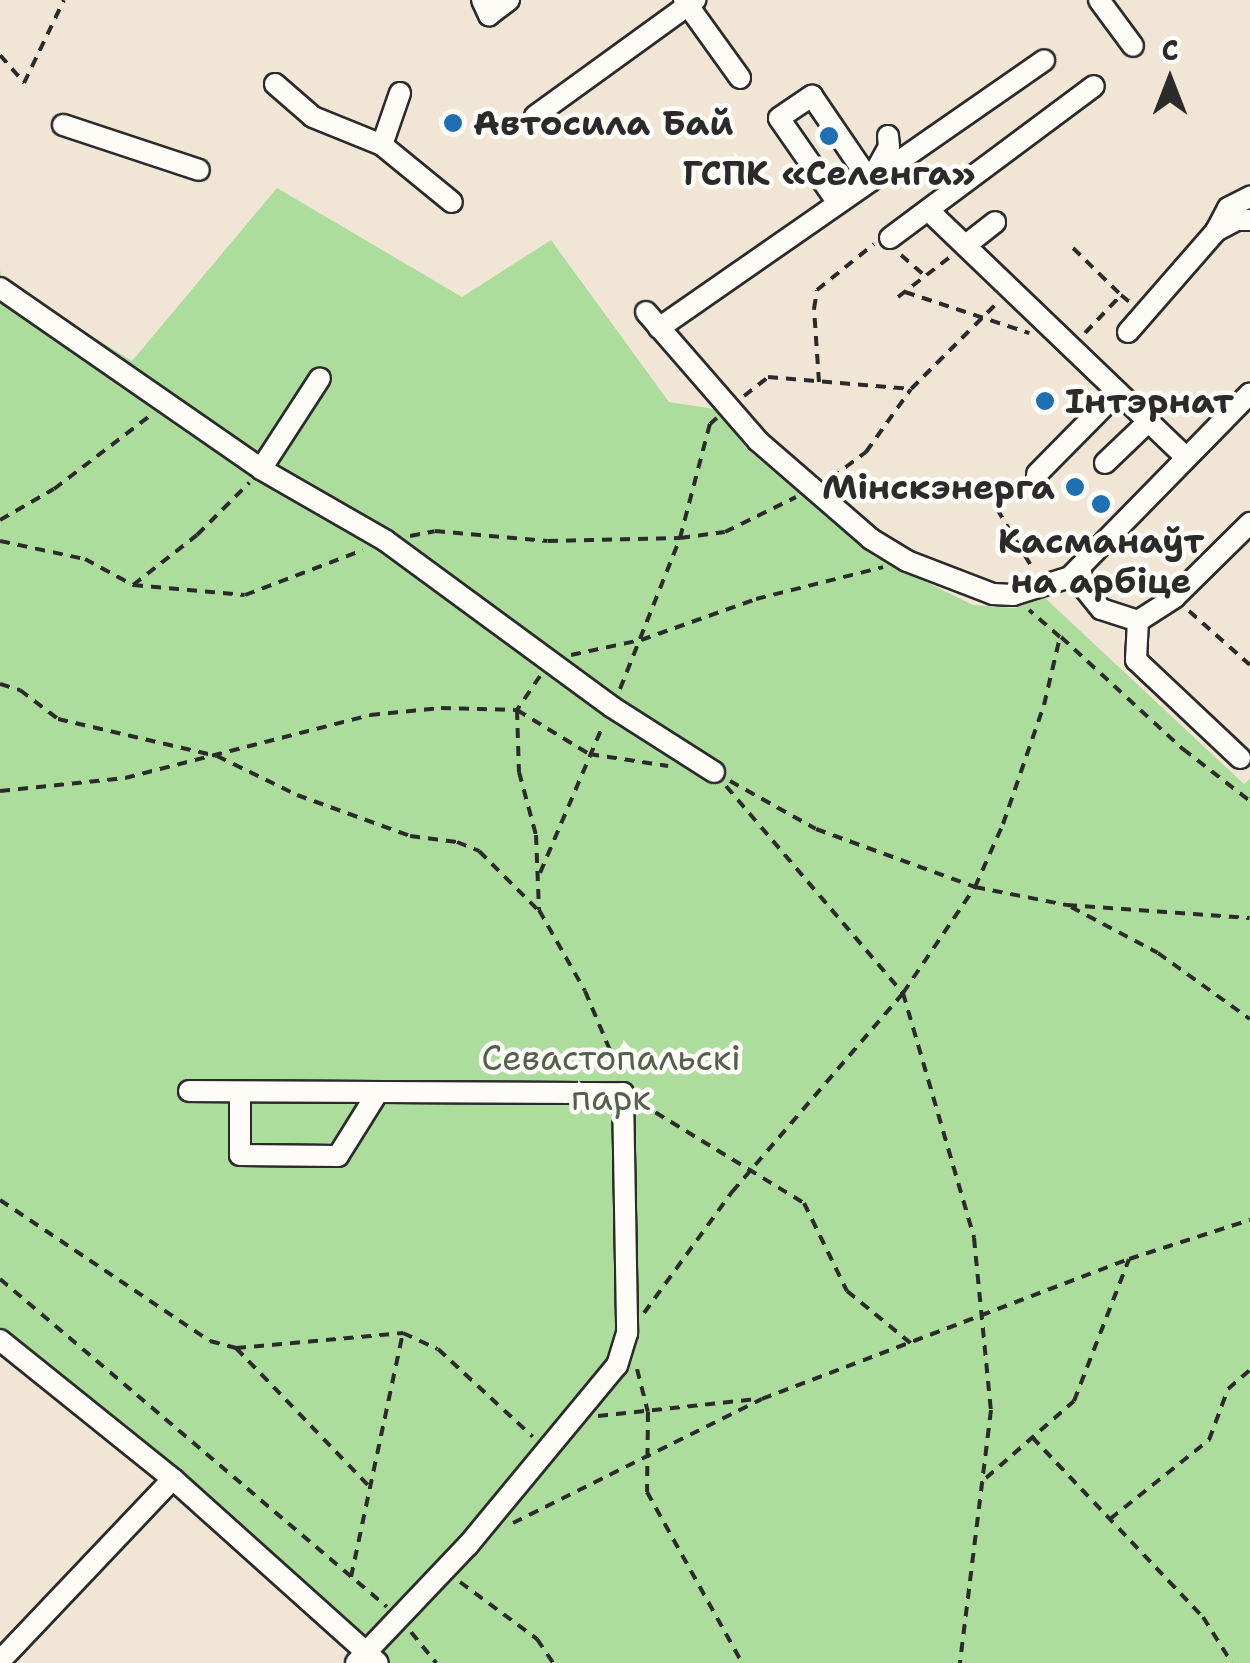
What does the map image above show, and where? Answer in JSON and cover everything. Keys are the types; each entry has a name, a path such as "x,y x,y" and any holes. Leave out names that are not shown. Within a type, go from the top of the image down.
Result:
{"street":[{"path":"482,0 489,14 509,0"},
{"path":"1099,0 1133,46"},
{"path":"535,116 689,2 740,78"},
{"path":"1044,60 838,203 652,320 728,408 811,489 871,538 907,561 968,588 1013,596 1070,576 1250,394"},
{"path":"275,84 313,117 382,145 452,202"},
{"path":"890,243 1094,86"},
{"path":"382,145 400,93"},
{"path":"838,203 779,118 812,96 870,181"},
{"path":"62,125 199,170"},
{"path":"870,181 889,147 888,136"},
{"path":"1128,332 1216,231 1228,208 1250,197"},
{"path":"928,210 1186,457"},
{"path":"1216,231 1237,220 1250,220"},
{"path":"966,245 995,222"},
{"path":"0,288 261,469 386,541 612,707 714,772"},
{"path":"261,469 320,378"},
{"path":"1037,474 1118,392"},
{"path":"1106,462 1149,421"},
{"path":"1138,621 1174,598 1250,522"},
{"path":"1080,567 1084,588 1101,608 1138,621"},
{"path":"1138,621 1136,660 1240,758"},
{"path":"0,1340 173,1479 368,1659 618,1365 626,1332 624,1093 190,1091"},
{"path":"240,1092 240,1155 338,1156 378,1092"},
{"path":"0,1661 173,1479"}],"path":[{"path":"0,55 24,84 64,0"},
{"path":"819,382 814,310 818,290 856,255 890,243 925,276"},
{"path":"898,297 966,245"},
{"path":"1073,248 1121,295"},
{"path":"0,541 85,558 133,585 245,596 386,541 435,532 548,541 680,538 725,532 841,473 866,452 911,389 1010,288"},
{"path":"905,292 1037,336"},
{"path":"680,538 710,424 768,378 911,389"},
{"path":"0,520 54,489 166,403"},
{"path":"133,585 197,535 261,469"},
{"path":"1037,474 997,509 1043,586"},
{"path":"538,910 536,835 519,772 517,710 552,660 641,640 756,599 907,561"},
{"path":"1013,596 1183,748 1250,801"},
{"path":"1174,598 1250,664"},
{"path":"626,1332 660,1296 749,1172 903,993 975,887 1003,824 1038,722 1060,637"},
{"path":"0,684 20,690 58,718 217,756 297,795 410,836 457,842 479,851 538,910 586,991 624,1093 804,1204 846,1291 914,1345"},
{"path":"0,791 125,778 370,715 442,708 517,710 589,754 678,767"},
{"path":"714,772 816,829 975,887 1067,905 1250,918"},
{"path":"714,772 903,993 974,1238 991,1410 986,1478 960,1663"},
{"path":"1067,905 1158,953 1250,1019"},
{"path":"0,1200 210,1341 236,1348 403,1334 438,1349 547,1450"},
{"path":"504,1528 762,1399 914,1345 1129,1259 1250,1220"},
{"path":"986,1478 1074,1401 1129,1259"},
{"path":"0,1279 400,1618 436,1663"},
{"path":"351,1577 403,1334"},
{"path":"236,1348 368,1486"},
{"path":"635,1364 648,1412 647,1492 742,1663"},
{"path":"1108,1520 1209,1440 1228,1389 1250,1370"},
{"path":"573,1419 762,1399"},
{"path":"1032,1437 1203,1617 1232,1663"},
{"path":"445,1570 537,1639 553,1663"}],"green space":[{"name":"Севастопальскі парк","path":"277,188 462,297 551,240 669,402 715,409 748,450 873,556 973,605 1014,608 1045,598 1244,784 1250,779 1250,1663 385,1663 176,1474 0,1329 0,270 2,280 132,361"}],"place":[{"name":"Автосила Бай","path":"453,123"},
{"name":"ГСПК «Селенга»","path":"829,136"},
{"name":"Інтэрнат","path":"1045,401"},
{"name":"Мінскэнерга","path":"1075,487"},
{"name":"Касманаўт на арбіце","path":"1101,504"}]}
